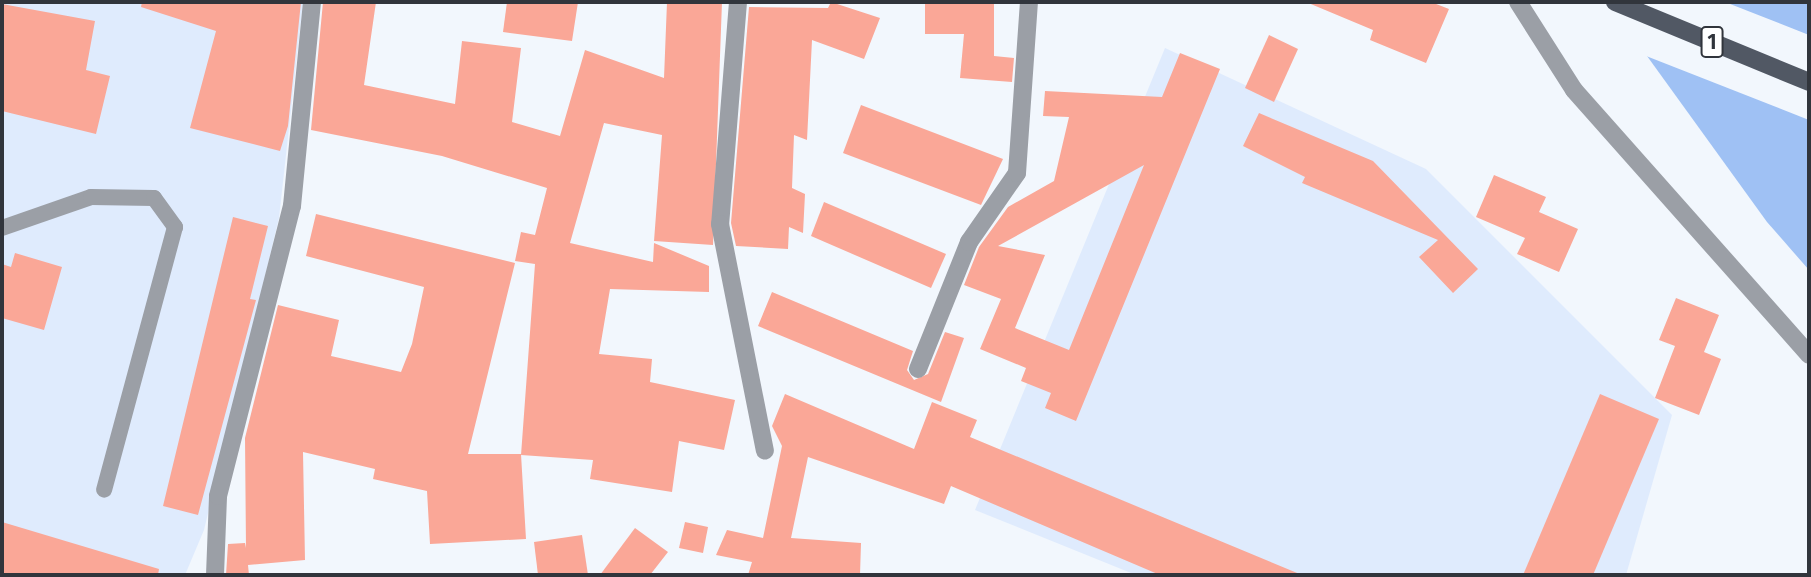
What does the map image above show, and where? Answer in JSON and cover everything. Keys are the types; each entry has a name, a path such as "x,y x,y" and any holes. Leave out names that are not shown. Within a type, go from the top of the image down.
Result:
{"main road":[{"name":"1","path":"1615,2 1809,82"}],"street":[{"path":"215,575 218,496 292,206 312,2"},
{"path":"738,2 720,224 765,451"},
{"path":"918,369 969,242 1017,173 1029,2"},
{"path":"1518,2 1574,90 1809,355"}],"lane":[{"path":"2,228 91,197 154,198 174,227 104,490"}],"shaded area":[{"path":"2,2 303,2 279,218 204,530 185,575 2,575"},
{"path":"1165,48 1426,169 1672,415 1626,575 1136,575 975,510"}],"water":[{"path":"1608,2 1809,2 1809,270 1767,222"}],"pier":[{"path":"1604,2 1725,2 1809,35 1809,120 1641,54"}],"building":[{"path":"142,2 301,2 288,126 280,151 190,128 216,31 141,7"},
{"path":"323,2 376,2 364,85 455,104 462,41 521,48 512,122 560,136 585,50 664,78 667,2 722,2 713,245 654,241 662,135 604,123 570,243 653,262 654,243 709,266 709,292 610,289 599,354 652,359 650,382 735,400 724,450 679,441 672,492 590,479 593,460 521,455 535,264 515,261 521,232 535,235 547,188 442,156 311,130"},
{"path":"507,2 578,2 572,41 503,32"},
{"path":"831,2 880,18 864,59 812,40 807,140 794,135 792,188 805,194 803,233 789,227 788,249 736,246 731,223 749,7 828,8"},
{"path":"925,2 994,2 994,56 1014,58 1012,82 960,78 964,34 925,34"},
{"path":"1306,2 1431,2 1449,9 1426,63 1370,40 1373,30"},
{"path":"2,4 95,21 86,70 110,76 96,134 2,111"},
{"path":"1269,35 1298,49 1274,102 1245,88"},
{"path":"1180,53 1220,69 1076,421 1045,408 1051,393 1021,381 1026,368 980,349 1001,299 964,285 979,247 1008,207 1054,181 1069,117 1043,116 1045,91 1162,97","holes":["1144,165 1069,350 1015,328 1045,255 998,246"]},
{"path":"861,105 1003,159 981,205 843,153"},
{"path":"1259,113 1373,161 1478,269 1453,293 1419,257 1438,240 1302,183 1305,177 1243,146"},
{"path":"1494,175 1546,197 1539,212 1578,229 1559,272 1517,254 1525,238 1476,217"},
{"path":"824,202 946,254 931,288 811,236"},
{"path":"316,214 515,263 468,454 521,454 526,539 430,544 427,491 373,479 375,469 303,452 305,560 248,565 249,575 226,575 228,544 245,543 246,548 245,438 278,305 339,320 331,356 401,372 412,344 424,287 306,256"},
{"path":"233,217 268,226 250,299 256,300 198,515 163,506"},
{"path":"15,253 62,267 44,330 2,318 2,264 11,267"},
{"path":"772,292 913,351 907,370 914,380 928,374 945,332 964,338 941,402 758,326"},
{"path":"1676,298 1719,315 1704,352 1721,359 1699,415 1655,398 1675,346 1659,340"},
{"path":"785,394 914,449 932,402 977,420 970,437 1302,575 1160,575 951,486 944,504 808,457 791,538 861,543 860,575 748,575 752,562 716,555 727,530 763,538 782,446 772,426"},
{"path":"1600,394 1659,419 1593,575 1523,575"},
{"path":"2,522 159,569 158,575 2,575"},
{"path":"685,522 708,527 703,553 679,548"},
{"path":"635,528 668,552 650,575 600,575"},
{"path":"582,535 588,575 538,575 534,542"}]}
